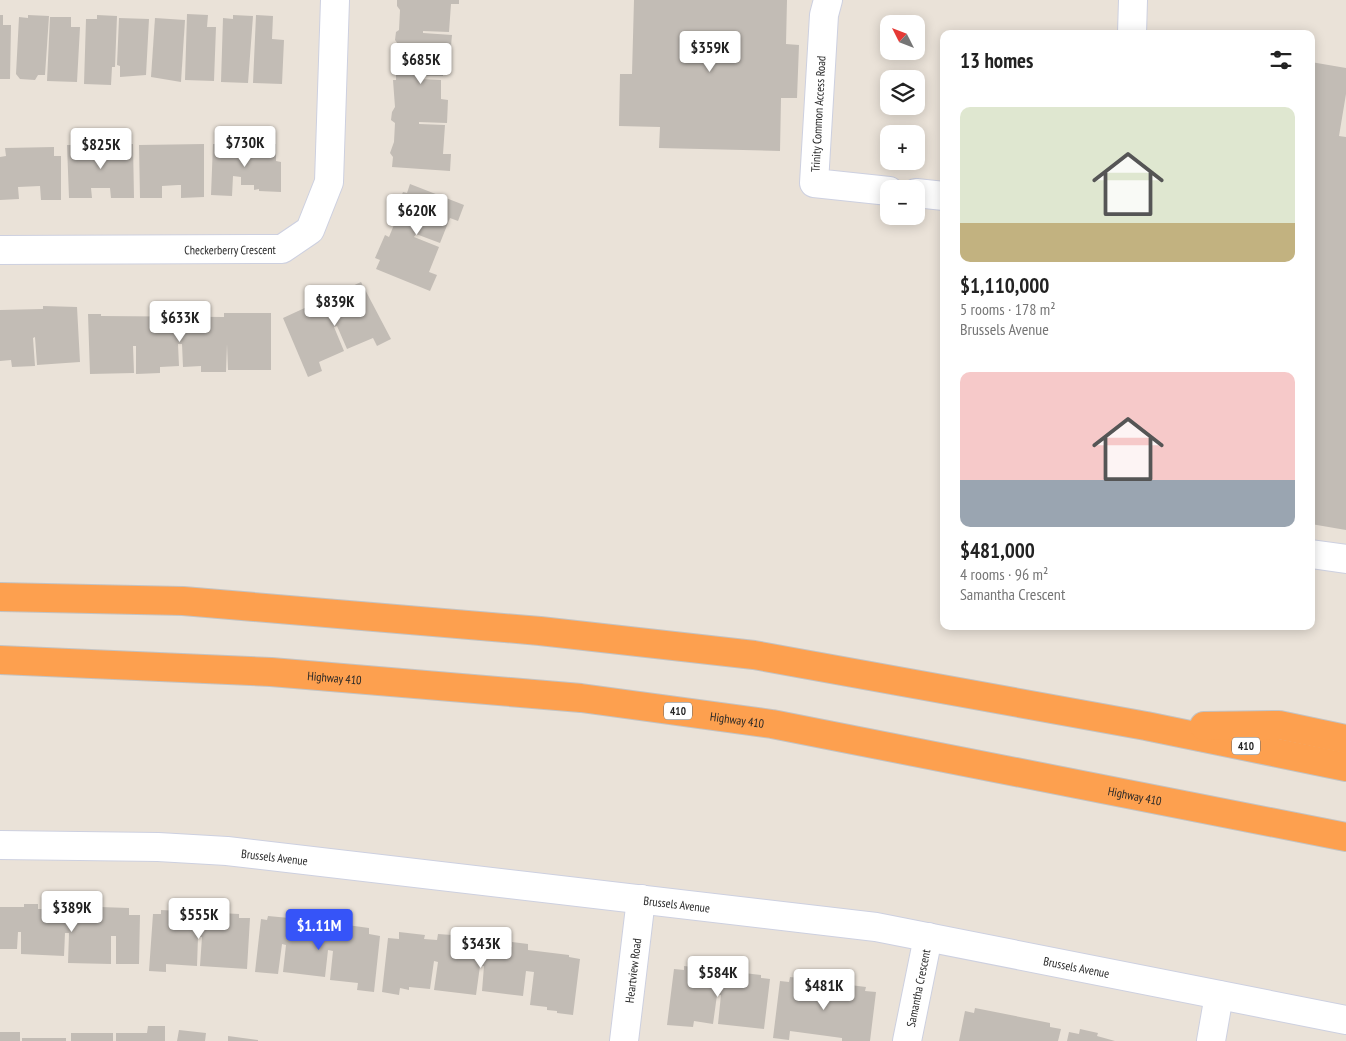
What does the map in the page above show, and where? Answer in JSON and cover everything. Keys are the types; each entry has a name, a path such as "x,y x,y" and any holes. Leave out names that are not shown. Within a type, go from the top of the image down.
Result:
{"highway":[{"name":"410","path":"0,597 183,601 540,631 734,653 1146,726 1346,767"},
{"name":"Highway 410","path":"0,660 271,672 581,698 772,724 1346,837"},
{"path":"1146,726 1279,725 1346,739"}],"street":[{"name":"Checkerberry Crescent","path":"0,250 282,249 310,230 329,182 335,0"},
{"name":"Trinity Common Access Road","path":"828,0 824,16 814,183 880,190"},
{"path":"1132,30 1133,0"},
{"path":"925,194 940,196"},
{"path":"1315,555 1346,559"},
{"name":"Brussels Avenue","path":"0,845 227,850 876,927 1346,1020"},
{"name":"Heartview Road","path":"624,1041 641,899"},
{"name":"Samantha Crescent","path":"908,1041 928,936"},
{"path":"1211,1041 1219,995"}],"building":[{"path":"397,0 459,0 459,4 451,4 449,32 423,31 423,33 452,35 450,57 444,57 443,76 419,76 420,79 441,80 441,99 448,100 447,123 419,122 419,124 445,125 443,154 451,154 450,171 392,167 393,157 390,153 394,142 395,123 391,120 395,107 393,80 396,80 394,57 398,58 398,44 395,40 396,32 399,30 400,10 397,6"},
{"path":"634,0 787,0 786,44 799,45 797,98 781,98 780,151 659,148 660,127 619,126 620,74 632,74"},
{"path":"187,14 208,15 207,27 216,27 214,81 185,80"},
{"path":"0,15 3,15 3,25 11,25 10,79 0,79"},
{"path":"28,15 49,16 45,75 38,75 35,80 20,79 16,74 19,17 28,18"},
{"path":"97,15 117,16 115,67 112,67 111,85 84,84 86,19 97,19"},
{"path":"233,15 253,16 248,83 221,82 223,18 233,19"},
{"path":"256,15 273,16 272,39 284,40 282,84 253,83"},
{"path":"50,17 71,17 71,27 80,27 77,82 47,81"},
{"path":"119,18 149,19 146,75 120,77 120,66 117,65"},
{"path":"155,18 185,20 181,82 151,77"},
{"path":"1315,63 1346,68 1346,94 1339,136 1346,137 1346,530 1315,525"},
{"path":"133,144 134,198 111,198 110,188 91,188 92,198 69,198 67,145"},
{"path":"204,144 204,197 181,198 181,185 178,185 162,186 162,198 140,198 139,145"},
{"path":"213,144 239,144 239,152 241,144 276,144 276,161 281,162 281,192 254,190 254,185 241,185 241,177 233,176 232,196 211,195"},
{"path":"54,147 54,156 61,156 61,200 41,200 40,186 18,187 19,199 0,200 0,157 6,156 5,148"},
{"path":"410,184 464,205 458,221 450,218 440,243 416,234 414,237 439,247 429,272 437,275 430,291 376,269 380,260 375,258 385,235 389,237 398,215 394,213 403,192 407,193"},
{"path":"361,282 391,339 377,346 373,338 347,349 337,326 334,327 344,351 319,362 322,371 308,377 283,318"},
{"path":"43,306 77,307 80,362 37,365 35,337 33,338 35,366 12,367 11,360 0,361 0,310 43,309"},
{"path":"224,313 271,313 271,370 228,370 227,344 226,372 201,372 201,366 183,367 182,344 178,344 179,366 160,367 160,373 136,374 136,346 133,346 134,373 90,374 88,314 101,314 101,316 224,317"},
{"path":"24,904 38,904 38,909 48,909 48,904 62,904 62,910 66,910 66,906 83,906 82,909 100,910 100,907 129,908 129,915 140,915 139,964 116,964 116,936 111,936 111,964 68,963 69,933 65,933 64,956 21,954 21,932 18,932 17,949 0,949 0,907 24,907"},
{"path":"161,910 239,914 239,918 250,918 247,969 200,966 202,937 198,937 197,966 166,964 166,972 149,971 153,914 161,914"},
{"path":"268,916 300,919 299,923 347,929 347,925 369,928 369,934 380,936 374,992 357,990 358,983 330,980 333,951 328,950 325,977 283,972 286,945 282,944 278,974 255,972 261,919 267,920"},
{"path":"399,932 425,935 424,939 437,940 438,934 452,935 452,939 473,942 474,937 485,939 484,944 491,944 491,940 504,941 504,946 512,947 512,942 528,944 528,950 569,955 569,957 580,959 573,1015 547,1010 547,1007 530,1005 534,972 526,971 523,996 482,991 484,966 480,966 476,995 434,990 438,962 434,961 430,989 409,987 409,990 400,988 399,995 382,992 388,938 399,939"},
{"path":"684,966 761,975 761,978 770,979 764,1029 718,1024 721,995 717,995 713,1024 694,1021 693,1027 667,1025 674,969 684,970"},
{"path":"790,977 808,979 807,984 841,988 842,984 866,987 865,991 876,992 870,1041 842,1041 842,1038 790,1031 789,1040 773,1038 780,981 789,982"},
{"path":"975,1008 1050,1023 1050,1027 1061,1029 1058,1041 959,1041 965,1011 974,1013"},
{"path":"148,1026 165,1026 165,1041 116,1041 116,1033 147,1033"},
{"path":"1080,1029 1098,1033 1097,1036 1115,1041 1067,1041 1069,1032 1079,1034"},
{"path":"179,1030 206,1033 205,1041 177,1041"},
{"path":"0,1032 20,1032 20,1041 0,1041"},
{"path":"71,1033 113,1033 113,1041 71,1041"},
{"path":"228,1036 258,1040 258,1041 228,1041"},
{"path":"22,1038 66,1038 66,1041 22,1041"}]}
